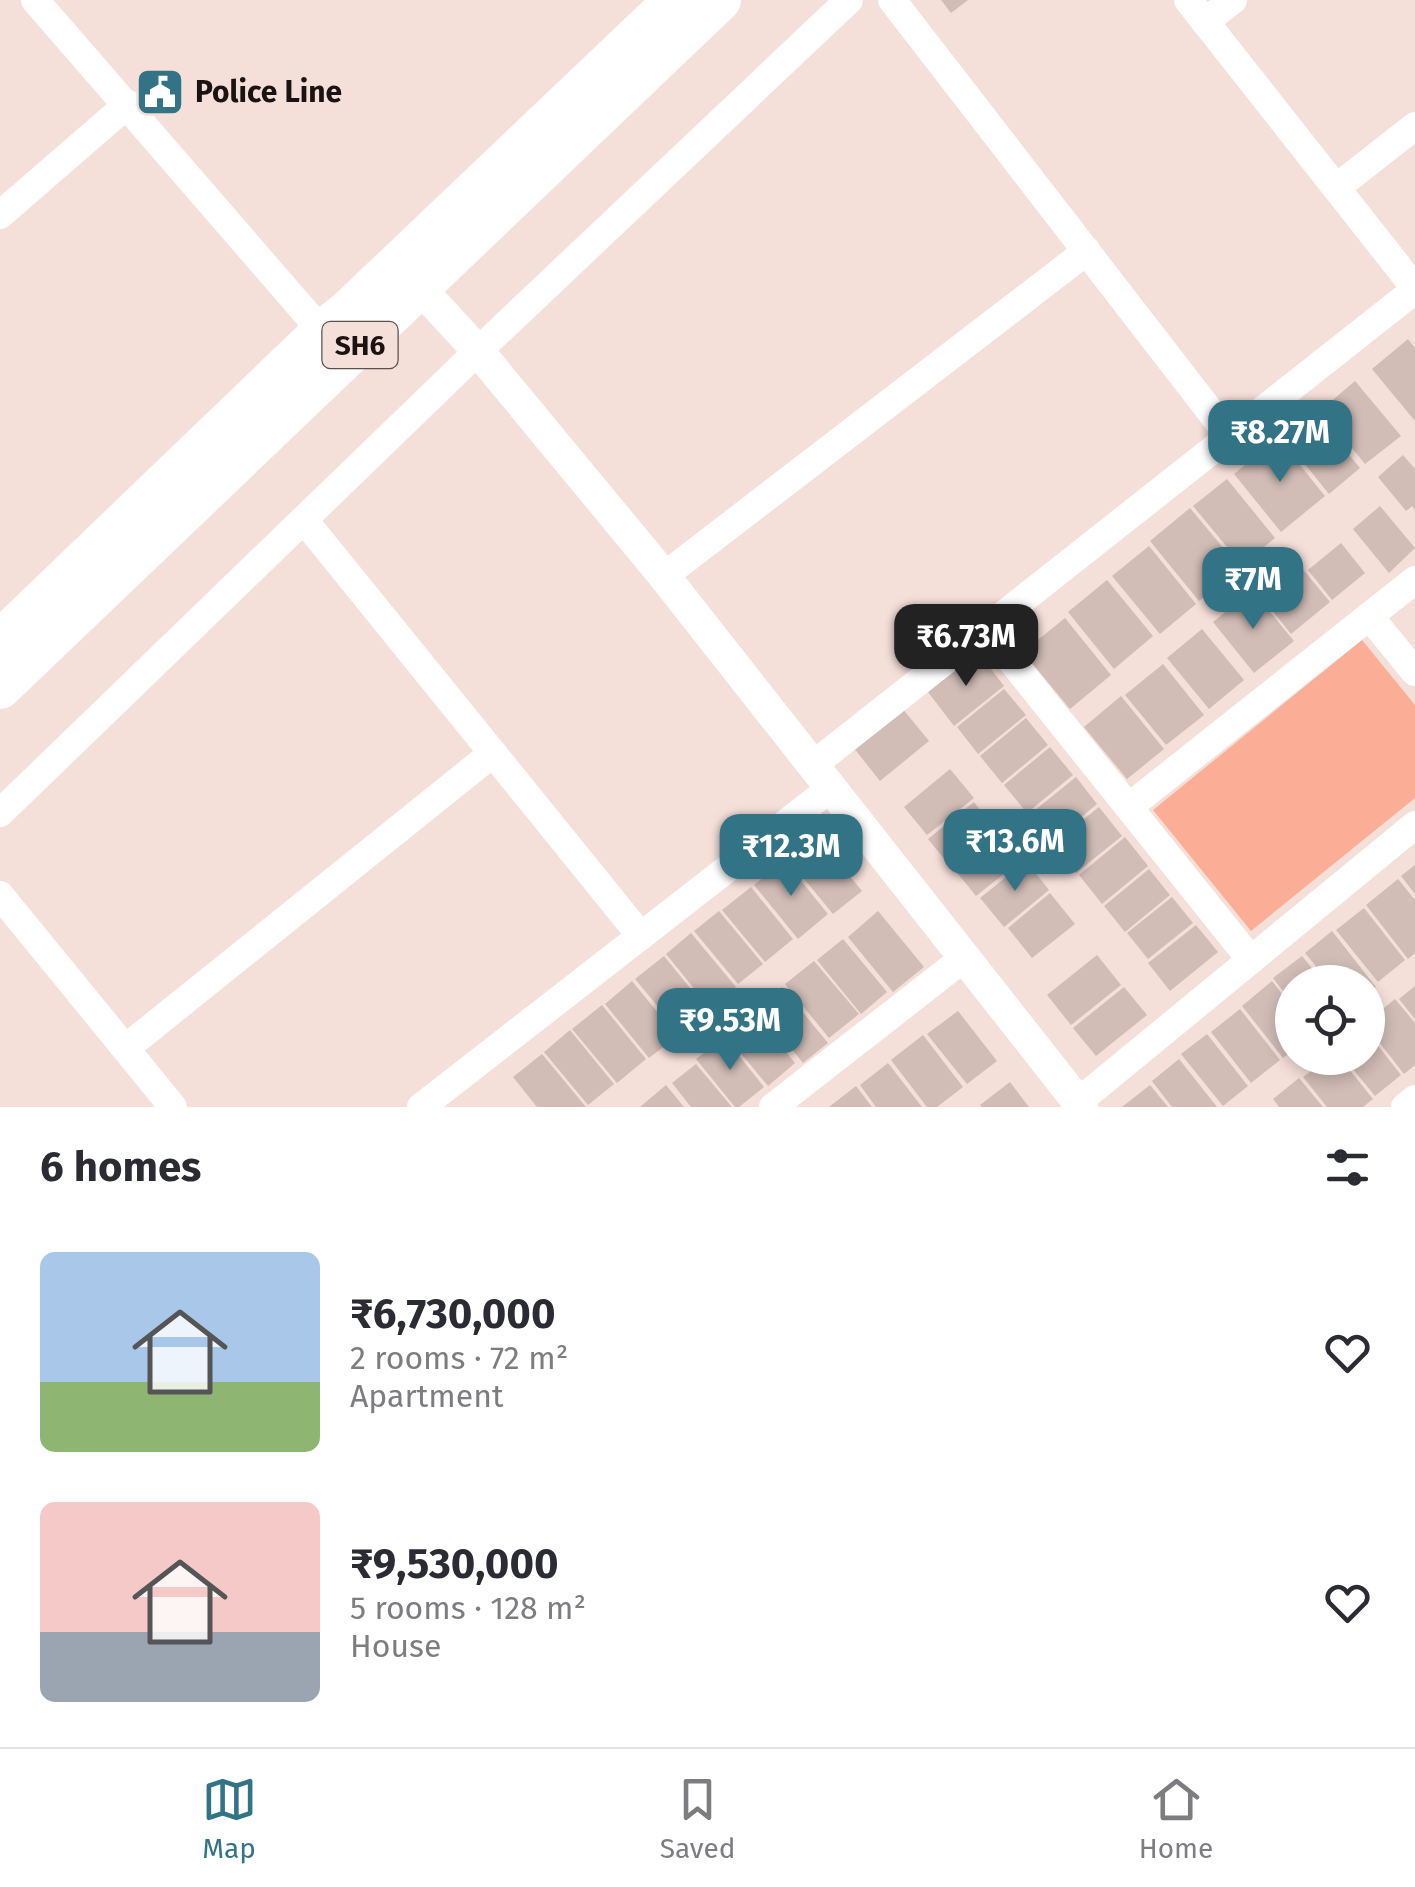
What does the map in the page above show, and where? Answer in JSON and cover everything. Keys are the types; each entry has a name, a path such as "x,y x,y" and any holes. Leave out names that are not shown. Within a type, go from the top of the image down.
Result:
{"main road":[{"name":"SH6","path":"408,276 676,0"},
{"name":"SH6","path":"0,641 720,0"},
{"name":"SH6","path":"0,688 334,346"}],"street":[{"path":"34,0 334,346"},
{"path":"0,814 478,351 849,0"},
{"path":"892,0 1230,436"},
{"path":"421,1107 641,936 986,629 1415,289 1196,11 1233,0"},
{"path":"0,215 128,104"},
{"path":"1336,188 1415,126"},
{"path":"664,576 1087,252"},
{"path":"408,276 478,351 664,576 1080,1105 1415,825"},
{"path":"304,520 641,936"},
{"path":"1130,806 1415,580"},
{"path":"1370,616 1415,672"},
{"path":"986,629 1251,960"},
{"path":"127,1047 493,753"},
{"path":"0,896 174,1107"},
{"path":"773,1107 964,958"},
{"path":"1405,1107 1415,1099"}],"shaded area":[{"path":"1362,640 1415,705 1415,798 1251,931 1153,810"}],"building":[{"path":"941,0 968,0 951,13"},
{"path":"1408,339 1415,348 1415,421 1372,369"},
{"path":"1355,381 1401,436 1365,464 1321,410"},
{"path":"1314,412 1360,468 1329,494 1283,437"},
{"path":"1278,438 1325,496 1281,532 1234,474"},
{"path":"1403,455 1415,469 1415,510 1412,506 1406,511 1378,477"},
{"path":"1227,479 1275,538 1242,565 1193,506"},
{"path":"1380,506 1415,548 1389,573 1353,529"},
{"path":"1190,508 1240,568 1199,601 1150,541"},
{"path":"1341,543 1365,573 1332,600 1308,570"},
{"path":"1149,546 1196,604 1160,634 1112,576"},
{"path":"1292,556 1330,602 1291,634 1254,588"},
{"path":"1107,580 1153,636 1114,669 1068,612"},
{"path":"1252,590 1294,641 1254,673 1213,622"},
{"path":"1065,618 1111,675 1070,709 1023,652"},
{"path":"1202,629 1244,680 1209,709 1167,658"},
{"path":"978,652 1004,686 954,726 928,692"},
{"path":"1163,664 1204,715 1166,745 1125,695"},
{"path":"1004,689 1026,715 978,754 957,727"},
{"path":"1121,696 1164,749 1127,779 1084,727"},
{"path":"902,708 929,741 880,781 853,747"},
{"path":"1026,718 1048,745 1002,783 980,756"},
{"path":"1050,747 1073,775 1027,813 1004,785"},
{"path":"950,769 974,798 927,835 904,807"},
{"path":"1076,777 1097,804 1051,842 1029,815"},
{"path":"974,802 991,824 946,861 928,839"},
{"path":"1099,807 1122,836 1076,873 1053,844"},
{"path":"999,833 1021,860 976,896 954,869"},
{"path":"815,834 862,891 833,914 787,858"},
{"path":"1125,837 1148,866 1102,904 1079,875"},
{"path":"784,860 828,914 798,939 754,885"},
{"path":"1026,861 1049,890 1004,927 980,898"},
{"path":"1415,865 1415,894 1401,876"},
{"path":"1149,869 1170,895 1125,932 1104,906"},
{"path":"1398,879 1415,900 1415,953 1408,959 1366,905"},
{"path":"751,887 793,939 765,962 722,910"},
{"path":"1050,893 1075,924 1032,958 1008,928"},
{"path":"1172,897 1193,923 1148,959 1127,933"},
{"path":"1364,908 1405,960 1385,976 1385,965 1364,965 1336,930"},
{"path":"719,911 763,964 738,984 694,931"},
{"path":"878,911 924,967 893,992 848,937"},
{"path":"1196,925 1218,952 1170,991 1148,963"},
{"path":"1332,931 1359,965 1315,965 1305,953"},
{"path":"691,933 736,987 710,1008 666,954"},
{"path":"843,939 887,992 861,1014 817,960"},
{"path":"1097,955 1121,985 1071,1025 1047,995"},
{"path":"664,956 708,1010 680,1033 635,979"},
{"path":"1302,956 1309,965 1290,965"},
{"path":"814,961 859,1014 829,1038 785,984"},
{"path":"632,981 677,1036 649,1058 605,1004"},
{"path":"1272,981 1275,1048 1242,1006"},
{"path":"1415,986 1415,1019 1399,999"},
{"path":"782,987 828,1043 803,1063 758,1007"},
{"path":"1124,987 1147,1015 1096,1056 1073,1028"},
{"path":"1395,999 1415,1023 1415,1065 1404,1074 1385,1050 1385,1007"},
{"path":"602,1005 646,1059 617,1083 572,1029"},
{"path":"1240,1009 1275,1054 1275,1064 1251,1083 1211,1032"},
{"path":"753,1011 795,1063 768,1086 725,1034"},
{"path":"958,1011 997,1061 967,1084 927,1034"},
{"path":"570,1030 614,1084 588,1105 544,1052"},
{"path":"1207,1034 1248,1086 1223,1106 1181,1054"},
{"path":"923,1035 963,1087 937,1107 927,1107 891,1060"},
{"path":"724,1037 764,1087 739,1107 696,1059"},
{"path":"542,1054 586,1107 537,1107 513,1077"},
{"path":"1385,1055 1401,1075 1375,1096 1358,1075 1385,1075"},
{"path":"1179,1059 1217,1107 1172,1107 1152,1081"},
{"path":"888,1063 922,1107 876,1107 860,1085"},
{"path":"696,1064 732,1107 691,1107 672,1083"},
{"path":"1354,1075 1373,1099 1363,1107 1327,1107 1303,1077"},
{"path":"1299,1078 1323,1107 1279,1107 1273,1099"},
{"path":"1010,1082 1029,1107 980,1105"},
{"path":"666,1085 684,1107 640,1107"},
{"path":"1150,1085 1168,1107 1122,1107"},
{"path":"856,1086 872,1107 829,1107"}],"place":[{"name":"Police Line","path":"160,92"}]}
